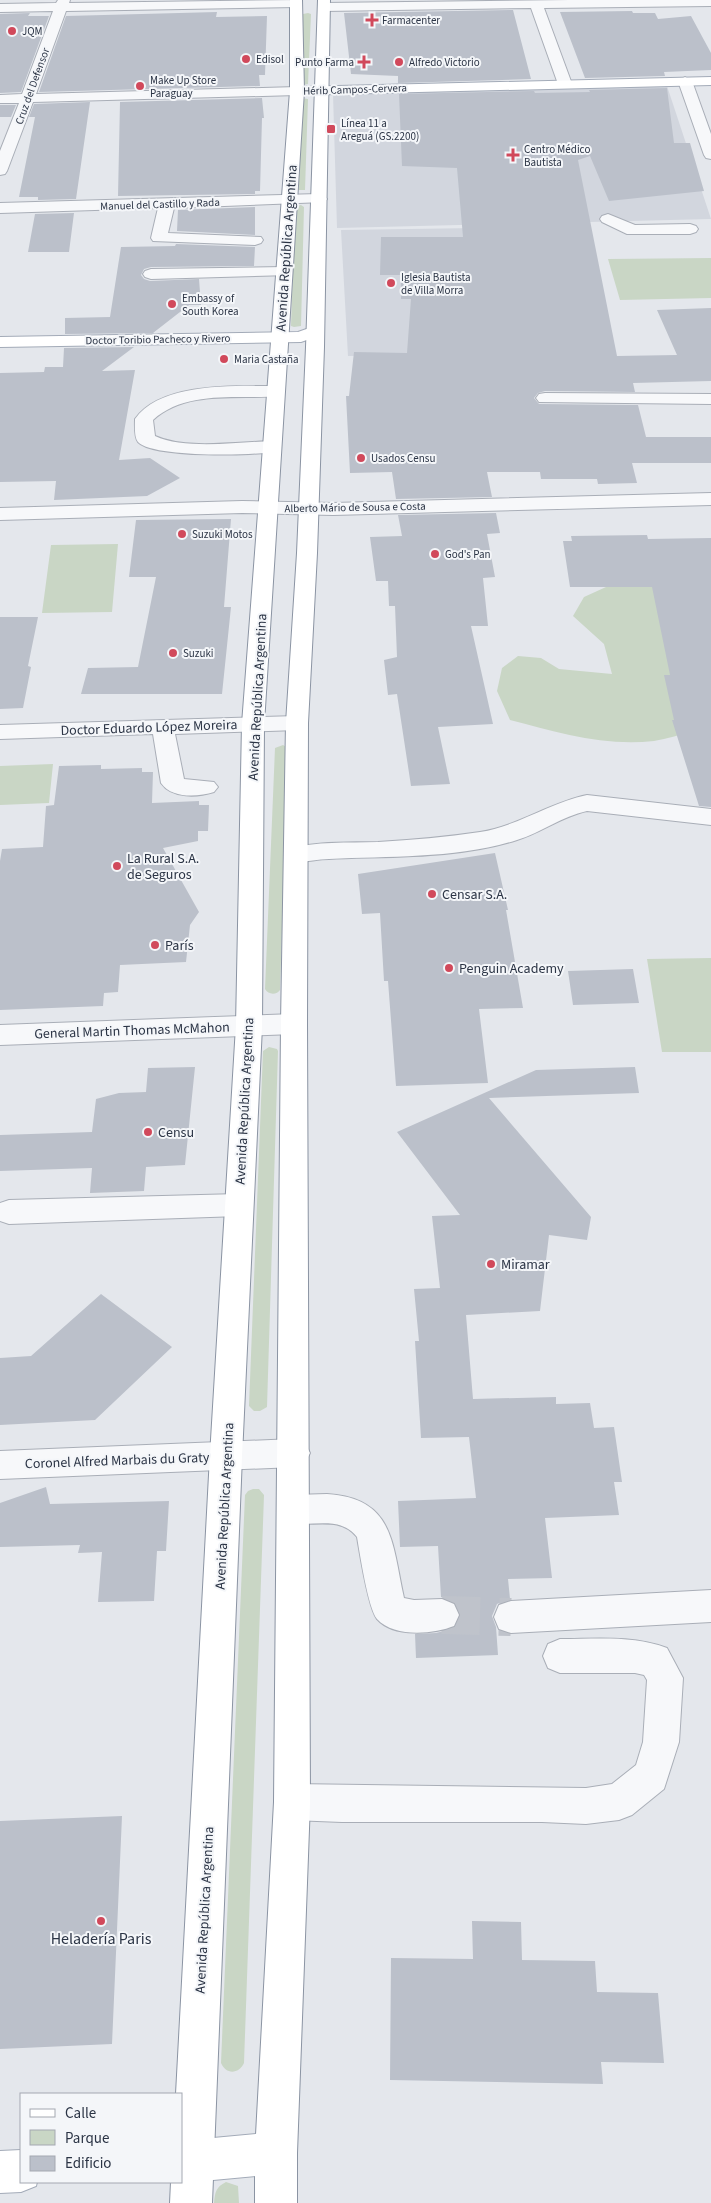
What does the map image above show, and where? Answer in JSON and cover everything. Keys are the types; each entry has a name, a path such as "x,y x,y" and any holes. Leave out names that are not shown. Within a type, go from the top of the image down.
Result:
{"main road":[{"name":"Avenida República Argentina","path":"191,2203 187,2162 249,1026 253,724 297,91 296,1"},
{"name":"Avenida República Argentina","path":"276,2203 276,2153 292,1802 294,1024 297,723 307,553 307,509 314,377 308,334 319,199 324,4"},
{"name":"Hérib Campos-Cervera","path":"297,91 711,81"},
{"name":"Doctor Toribio Pacheco y Rivero","path":"0,342 280,337 308,334"},
{"path":"187,2162 276,2153"},
{"path":"0,2172 20,2171"}],"street":[{"path":"0,8 63,3 296,1"},
{"path":"324,4 537,6 711,2"},
{"name":"Cruz del Defensor","path":"0,172 63,3"},
{"path":"537,6 565,84"},
{"path":"685,81 711,155"},
{"name":"Hérib Campos-Cervera","path":"0,99 297,91"},
{"name":"Manuel del Castillo y Rada","path":"0,208 166,209 288,207 319,199"},
{"path":"286,241 158,238 166,209 261,218 288,207"},
{"path":"256,240 261,218"},
{"path":"608,219 617,225 636,230 690,229"},
{"path":"151,274 284,272"},
{"path":"272,447 180,449 168,447 146,439 144,419 154,408 180,399 222,393 276,391"},
{"path":"545,398 711,399"},
{"name":"Alberto Mário de Sousa e Costa","path":"0,514 711,499"},
{"name":"Doctor Eduardo López Moreira","path":"0,732 297,723"},
{"path":"162,727 168,748 172,783 180,787 206,787"},
{"path":"296,854 315,850 361,850 468,842 510,835 559,811 576,804 587,803 711,817"},
{"name":"General Martin Thomas McMahon","path":"0,1035 294,1024"},
{"path":"10,1212 239,1205"},
{"name":"Coronel Alfred Marbais du Graty","path":"0,1465 294,1453"},
{"path":"294,1510 324,1509 354,1512 365,1520 372,1531 389,1607 397,1614 406,1617 442,1615"},
{"path":"511,1617 711,1606"},
{"path":"292,1802 586,1806 619,1802 651,1776 661,1742 665,1678 655,1660 636,1656 560,1656"}],"shaded area":[{"name":"Centro Médico Bautista","path":"667,86 711,219 337,228 333,94"},
{"path":"536,227 564,352 348,356 341,230"}],"green space":[{"path":"303,14 311,14 308,84 303,85 301,83"},
{"path":"301,98 308,99 305,190 297,190"},
{"path":"301,205 304,207 301,326 294,327 291,326 295,206"},
{"path":"711,258 711,298 620,300 608,259"},
{"path":"118,544 112,612 42,613 51,545"},
{"path":"657,578 695,731 654,741 617,742 581,737 510,720 497,691 502,668 518,656 541,658 559,669 612,674 604,644 573,616 584,597 606,587"},
{"path":"283,745 288,748 280,990 272,994 265,989 275,748"},
{"path":"53,764 49,803 0,805 0,766"},
{"path":"711,958 711,1052 662,1052 647,959"},
{"path":"269,1047 278,1051 267,1407 260,1411 254,1411 249,1406 263,1051"},
{"path":"253,1489 259,1489 264,1495 244,2063 242,2067 232,2072 226,2070 221,2063 245,1495"},
{"path":"226,2182 238,2186 239,2203 214,2203 217,2190"}],"building":[{"path":"513,10 531,79 398,83 398,76 351,74 344,13"},
{"path":"632,11 633,13 655,13 658,19 691,16 711,53 711,70 664,72 665,76 585,78 560,12"},
{"path":"217,12 216,17 267,16 265,75 259,75 260,86 39,92 66,16"},
{"path":"30,13 28,16 49,16 21,92 0,93 0,14"},
{"path":"667,88 674,143 690,143 704,191 609,201 590,156 578,160 617,356 677,355 657,310 711,308 711,381 633,383 635,392 545,391 538,393 534,398 539,404 638,405 646,437 711,437 711,463 632,463 637,483 598,484 597,479 541,479 540,472 487,472 492,497 396,499 392,472 350,473 346,396 349,396 354,352 407,353 411,299 401,299 401,275 380,275 381,237 463,237 457,168 402,166 399,94 534,91 535,93 590,92 589,90"},
{"path":"262,98 264,118 262,118 260,191 255,191 255,194 118,196 120,102"},
{"path":"90,102 76,199 38,200 38,197 19,197 35,117 29,117 34,104"},
{"path":"0,105 16,105 11,117 0,117"},
{"path":"255,207 255,235 177,231 178,210"},
{"path":"74,213 69,252 28,252 35,214"},
{"path":"176,244 255,247 254,266 151,267 144,269 141,275 144,279 150,281 199,279 201,305 189,305 153,333 65,334 65,318 110,317 121,247 175,246"},
{"path":"134,347 102,371 135,370 119,460 150,458 180,478 147,496 54,500 56,481 0,482 0,373 44,372 45,367 63,367 64,348"},
{"path":"496,513 500,533 487,534 495,577 483,578 488,626 471,626 493,724 438,727 450,784 411,786 397,694 388,695 384,660 397,657 395,606 389,606 388,581 376,581 370,537 402,536 398,515"},
{"path":"231,519 224,607 231,607 222,694 81,694 88,668 138,667 156,577 129,577 136,520"},
{"path":"647,535 648,539 711,538 711,807 699,806 672,720 674,720 664,675 670,675 652,587 570,587 563,541 572,541 571,536"},
{"path":"0,617 38,617 28,666 31,667 23,708 0,709"},
{"path":"101,765 101,769 142,768 142,772 153,772 152,803 199,801 199,805 209,805 208,831 198,831 198,841 163,848 199,912 190,925 186,962 120,965 118,992 104,993 103,1006 0,1010 0,861 2,849 43,847 46,806 54,805 59,766"},
{"path":"495,853 508,910 506,910 523,1008 479,1009 488,1083 396,1086 388,981 384,981 380,913 362,914 358,874"},
{"path":"633,969 639,1003 573,1005 568,971"},
{"path":"195,1067 185,1165 146,1167 144,1191 90,1193 92,1168 0,1171 0,1135 92,1132 96,1099 119,1093 146,1092 148,1068"},
{"path":"635,1067 639,1093 489,1098 591,1217 587,1240 549,1235 540,1311 466,1315 473,1399 556,1397 556,1404 590,1403 594,1428 614,1427 622,1482 614,1482 619,1515 545,1518 552,1578 508,1579 510,1599 497,1604 492,1616 496,1627 498,1655 416,1658 415,1634 436,1633 455,1628 461,1614 455,1602 441,1597 438,1546 400,1547 398,1501 476,1498 469,1437 421,1438 415,1341 419,1341 414,1289 440,1288 432,1216 460,1215 397,1132 536,1070"},
{"path":"101,1294 172,1347 95,1420 0,1425 0,1358 31,1356"},
{"path":"46,1487 50,1504 169,1501 166,1551 157,1551 154,1601 98,1602 102,1552 78,1553 80,1545 0,1547 0,1503"},
{"path":"122,1816 112,2044 0,2049 0,1821"},
{"path":"472,1921 521,1922 522,1960 595,1961 597,1992 658,1993 664,2063 601,2062 603,2084 390,2080 391,1958 473,1959"}],"tunnel":[{"path":"442,1615 511,1617"}],"place":[{"name":"Farmacenter","path":"372,20"},
{"name":"JQM","path":"12,31"},
{"name":"Edisol","path":"246,59"},
{"name":"Punto Farma","path":"364,62"},
{"name":"Alfredo Victorio","path":"399,62"},
{"name":"Make Up Store Paraguay","path":"140,86"},
{"name":"Línea 11 a Areguá (GS.2200)","path":"331,129"},
{"name":"Centro Médico Bautista","path":"513,155"},
{"name":"Iglesia Bautista de Villa Morra","path":"391,283"},
{"name":"Embassy of South Korea","path":"172,304"},
{"name":"Maria Castaña","path":"224,359"},
{"name":"Usados Censu","path":"361,458"},
{"name":"Suzuki Motos","path":"182,534"},
{"name":"God's Pan","path":"435,554"},
{"name":"Suzuki","path":"173,653"},
{"name":"La Rural S.A. de Seguros","path":"117,866"},
{"name":"Censar S.A.","path":"432,894"},
{"name":"París","path":"155,945"},
{"name":"Penguin Academy","path":"449,968"},
{"name":"Censu","path":"148,1132"},
{"name":"Miramar","path":"491,1264"},
{"name":"Heladería Paris","path":"101,1921"}]}
